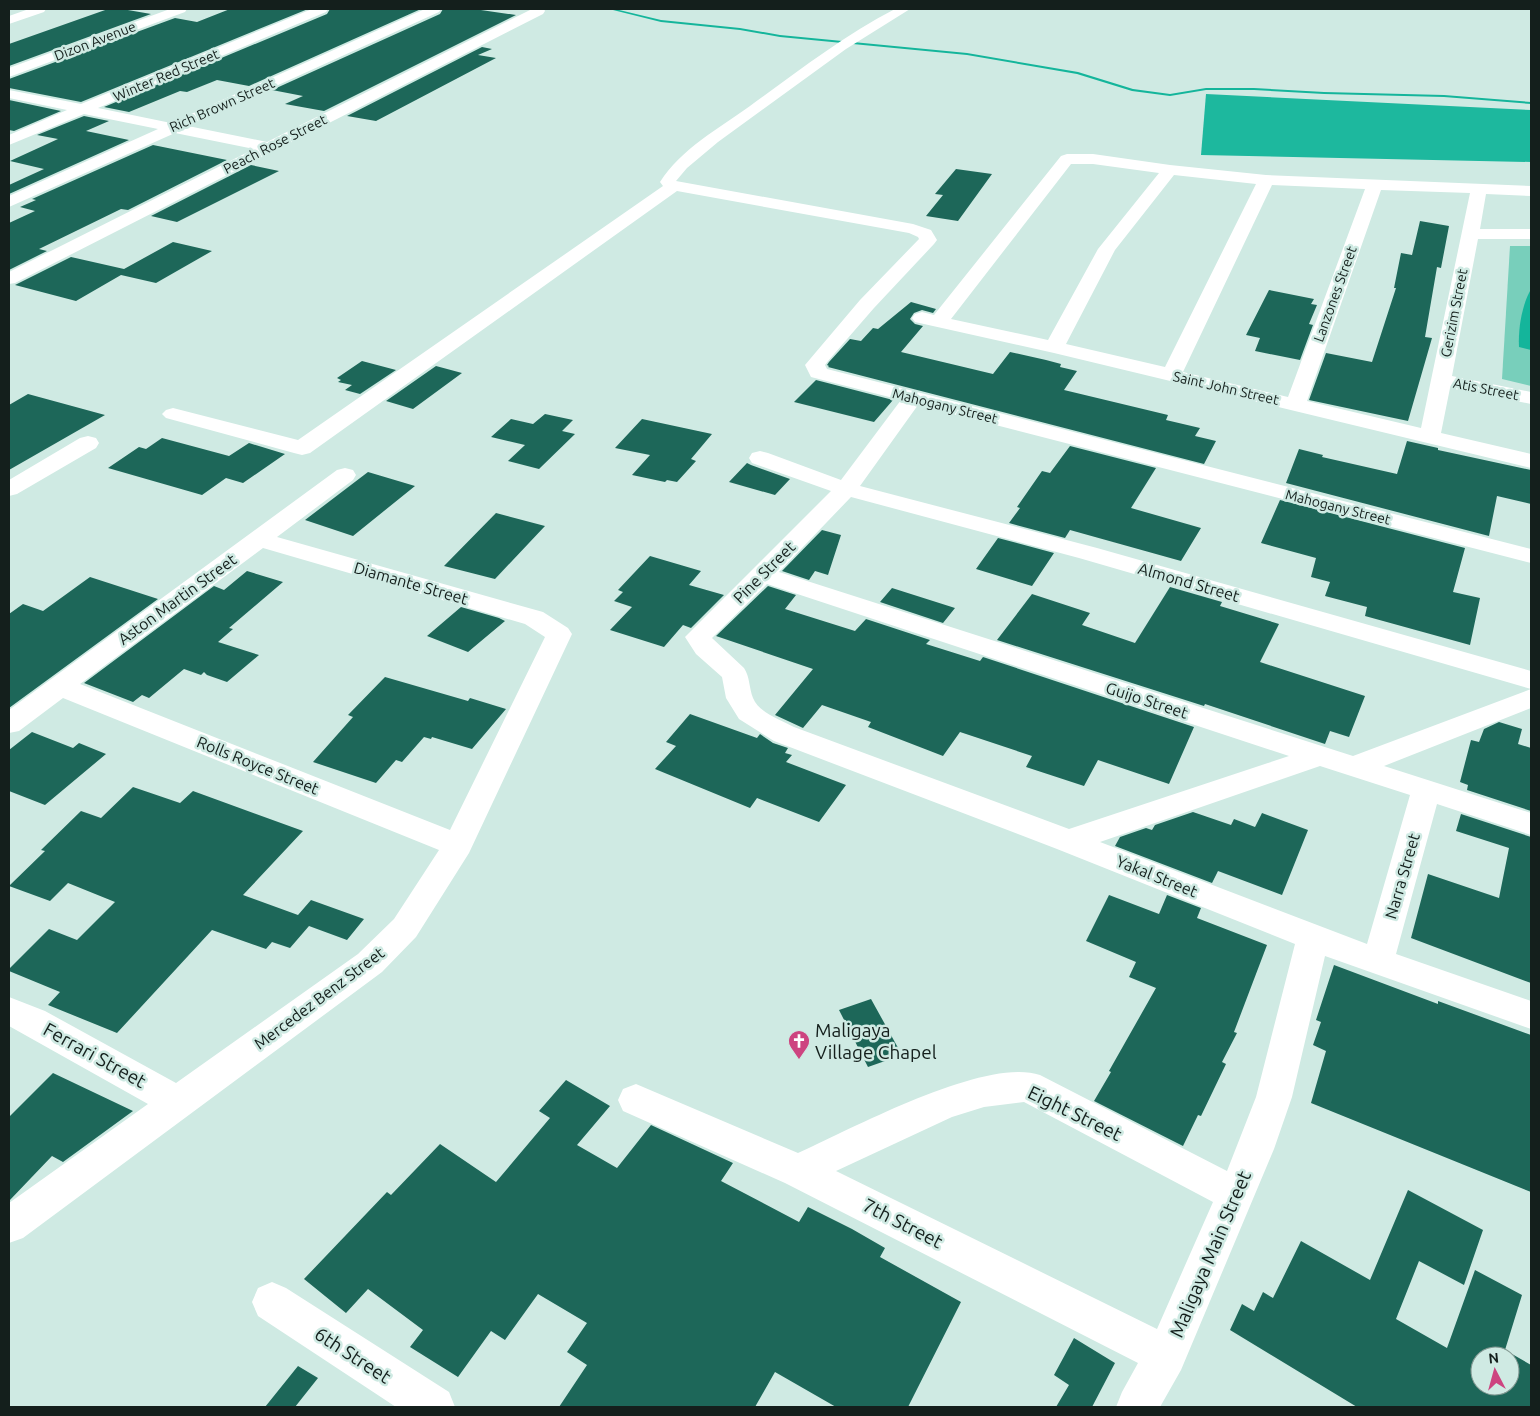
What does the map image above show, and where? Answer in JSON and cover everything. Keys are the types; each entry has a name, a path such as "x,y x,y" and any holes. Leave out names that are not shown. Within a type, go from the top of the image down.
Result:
{"street":[{"path":"9,20 40,9"},
{"name":"Dizon Avenue","path":"9,73 181,9"},
{"name":"Winter Red Street","path":"9,140 322,9"},
{"name":"Rich Brown Street","path":"9,202 435,9"},
{"name":"Peach Rose Street","path":"9,279 537,12 538,9"},
{"path":"173,414 302,448 674,186 668,183 669,180 683,162 851,40 904,9"},
{"path":"9,94 268,147"},
{"name":"Saint John Street","path":"1170,170 1092,159 1067,159 929,320 1171,375 1531,461"},
{"path":"1054,348 1107,249 1170,170 1266,180 1531,191"},
{"path":"1171,375 1266,180"},
{"name":"Lanzones Street","path":"1295,405 1374,184"},
{"name":"Mahogany Street","path":"674,186 913,229 925,234 928,240 867,304 815,365 818,373 1531,556"},
{"name":"Gerizim Street","path":"1430,436 1479,190"},
{"path":"1470,234 1531,234"},
{"name":"Atis Street","path":"1441,380 1531,398"},
{"name":"Pine Street","path":"784,734 747,713 737,693 735,674 705,648 698,637 763,575 846,489 913,398"},
{"path":"9,489 88,443"},
{"name":"Almond Street","path":"760,458 846,489 1088,553 1531,680"},
{"name":"Aston Martin Street","path":"9,724 345,475"},
{"name":"Diamante Street","path":"258,539 534,618 559,634"},
{"name":"Guijo Street","path":"763,575 1531,824"},
{"name":"Mercedez Benz Street","path":"9,1226 370,963 405,928 458,845 559,634"},
{"name":"Rolls Royce Street","path":"59,686 458,845"},
{"path":"1353,767 1531,698"},
{"name":"Yakal Street","path":"784,734 1068,841 1313,938 1531,1014"},
{"path":"1068,841 1319,756"},
{"name":"Narra Street","path":"1378,961 1426,790"},
{"name":"Maligaya Main Street","path":"1137,1407 1166,1355 1255,1149 1274,1097 1313,938"},
{"name":"Ferrari Street","path":"9,1011 33,1021 179,1103"},
{"name":"Eight Street","path":"798,1171 943,1104 984,1091 1027,1086 1235,1194"},
{"name":"7th Street","path":"636,1100 798,1171 1166,1355"},
{"name":"6th Street","path":"272,1302 434,1407"}],"shaded area":[{"path":"1206,94 1531,110 1531,162 1201,155"},
{"path":"1510,246 1531,246 1531,386 1502,379"},
{"path":"1531,289 1531,350 1519,347 1519,340 1523,309"}],"building":[{"path":"108,9 122,9 151,14 9,66 9,44"},
{"path":"230,9 308,9 81,102 9,88 9,79 175,18 197,22"},
{"path":"330,9 421,9 249,86 217,80 187,92 180,91 129,112 104,107 327,14"},
{"path":"443,9 474,9 516,15 324,111 285,104 303,96 272,90 440,14"},
{"path":"482,47 492,49 478,55 496,58 376,121 347,116"},
{"path":"9,100 61,111 14,131 9,130"},
{"path":"84,116 109,121 86,131 129,140 9,194 9,185 44,169 10,161 58,139 37,135"},
{"path":"153,145 227,160 128,210 121,209 39,249 47,251 9,270 9,223 35,211 20,207 36,200 32,199"},
{"path":"251,165 279,171 177,222 151,216"},
{"path":"956,169 992,174 958,221 926,216 943,195 935,194"},
{"path":"1420,221 1449,226 1441,268 1437,267 1425,337 1432,338 1408,421 1309,400 1326,353 1372,362 1396,288 1394,288 1401,253 1412,255"},
{"path":"173,242 212,251 156,283 121,275 76,301 15,285 71,257 124,269"},
{"path":"1269,290 1314,299 1311,304 1317,305 1309,324 1313,325 1300,360 1255,351 1260,338 1246,335"},
{"path":"911,302 936,309 933,313 922,310 914,313 910,319 915,324 923,326 901,352 993,374 1010,352 1061,364 1060,367 1077,371 1064,390 1168,415 1166,420 1200,428 1195,436 1216,441 1204,464 828,367 829,362 850,339 861,341 873,328 878,329"},
{"path":"362,361 396,370 360,394 345,390 352,385 338,382 341,380 337,378"},
{"path":"436,366 462,373 413,409 386,401"},
{"path":"816,380 893,400 874,422 794,402"},
{"path":"28,394 105,415 9,470 9,405"},
{"path":"545,414 573,420 562,431 575,434 539,469 508,461 525,445 491,437 511,419 533,424"},
{"path":"642,419 712,434 691,459 696,461 677,482 667,480 665,482 632,475 650,455 615,448"},
{"path":"162,438 229,456 249,443 285,454 243,483 226,478 202,495 108,468 139,447 146,449"},
{"path":"1407,441 1438,448 1438,450 1531,470 1531,504 1497,496 1489,536 1286,483 1299,449 1323,455 1322,457 1397,474"},
{"path":"1070,446 1156,468 1131,508 1201,528 1181,561 1070,530 1065,538 1009,523 1020,508 1017,507 1042,471 1050,473"},
{"path":"747,463 790,479 775,495 729,482"},
{"path":"368,472 415,486 353,536 305,520"},
{"path":"1280,500 1465,548 1453,592 1480,598 1470,645 1365,616 1367,607 1325,596 1330,582 1311,577 1316,558 1261,543"},
{"path":"496,513 545,526 495,579 444,566"},
{"path":"822,530 841,535 828,575 815,571 809,580 782,571"},
{"path":"998,538 1054,553 1032,586 976,569"},
{"path":"650,556 701,571 689,585 724,595 691,628 683,625 664,647 610,630 632,607 614,601 623,592 618,590"},
{"path":"247,571 283,582 229,628 233,629 218,642 259,655 227,682 207,675 204,672 201,675 184,669 149,698 142,695 133,702 84,683 214,586 224,590"},
{"path":"90,577 158,599 9,708 9,614 23,604 43,611"},
{"path":"768,586 796,595 785,609 855,631 866,619 930,640 926,644 980,661 983,657 1194,727 1169,784 1098,760 1084,786 1026,767 1032,756 960,732 943,756 868,727 871,722 822,705 803,728 775,715 813,669 716,636"},
{"path":"1170,587 1222,602 1220,606 1279,624 1260,662 1365,696 1349,737 1330,731 1325,744 1205,704 1204,706 997,640 1032,594 1090,613 1082,625 1135,643"},
{"path":"892,588 955,608 943,623 880,602"},
{"path":"461,607 505,621 468,652 427,636"},
{"path":"385,677 468,701 470,698 506,709 472,749 432,737 431,739 424,737 402,762 396,760 376,783 313,762 353,717 348,715"},
{"path":"690,714 757,738 760,734 773,743 788,748 785,753 792,755 786,762 846,785 819,822 757,798 750,808 655,769 676,746 666,742"},
{"path":"1499,722 1522,729 1518,744 1531,748 1531,811 1467,790 1468,785 1460,782 1471,740 1479,742 1484,729"},
{"path":"32,732 73,748 79,743 106,754 45,805 9,791 9,750"},
{"path":"133,787 180,803 193,791 303,831 243,895 298,915 311,900 364,919 347,940 309,926 290,948 272,942 266,949 212,930 117,1033 48,1005 60,992 9,971 9,969 49,929 77,940 115,902 68,883 50,901 9,886 45,851 41,850 81,811 101,818"},
{"path":"1193,812 1231,825 1234,819 1255,827 1262,813 1308,830 1282,895 1218,871 1212,883 1115,846 1120,837 1146,828 1152,830 1155,825"},
{"path":"1461,814 1531,837 1531,983 1411,938 1428,874 1499,898 1509,848 1456,831"},
{"path":"1109,895 1159,914 1167,895 1201,908 1197,918 1267,945 1234,1032 1237,1033 1222,1062 1226,1064 1201,1116 1198,1115 1183,1146 1094,1101 1156,988 1129,977 1136,962 1086,941"},
{"path":"1334,965 1438,1004 1438,1001 1531,1035 1531,1192 1311,1103 1326,1051 1313,1045 1321,1022 1316,1020"},
{"path":"871,999 902,1055 868,1067 839,1010"},
{"path":"53,1073 133,1111 63,1162 52,1156 9,1201 9,1117"},
{"path":"566,1080 610,1106 577,1145 617,1168 651,1125 733,1163 721,1181 799,1222 808,1207 852,1229 885,1248 880,1257 961,1302 908,1407 836,1407 775,1372 755,1407 559,1407 587,1365 567,1352 587,1323 538,1294 505,1340 491,1331 458,1377 410,1347 423,1330 368,1289 346,1313 304,1279 387,1192 391,1195 440,1144 496,1182 550,1118 539,1111"},
{"path":"1408,1190 1483,1230 1464,1285 1419,1261 1396,1319 1447,1348 1475,1270 1522,1295 1506,1346 1470,1346 1470,1396 1520,1396 1520,1359 1531,1365 1531,1407 1357,1407 1230,1330 1242,1304 1254,1311 1263,1292 1273,1298 1301,1241 1370,1280"},
{"path":"1074,1338 1115,1363 1092,1407 1056,1407 1069,1385 1054,1375"},
{"path":"298,1366 318,1378 295,1407 265,1407"}],"waterway":[{"path":"611,9 661,21 740,29 780,36 967,54 1078,73 1132,90 1170,95 1206,89 1254,89 1444,96 1531,103"}],"place":[{"name":"Maligaya Village Chapel","path":"799,1060"}]}
